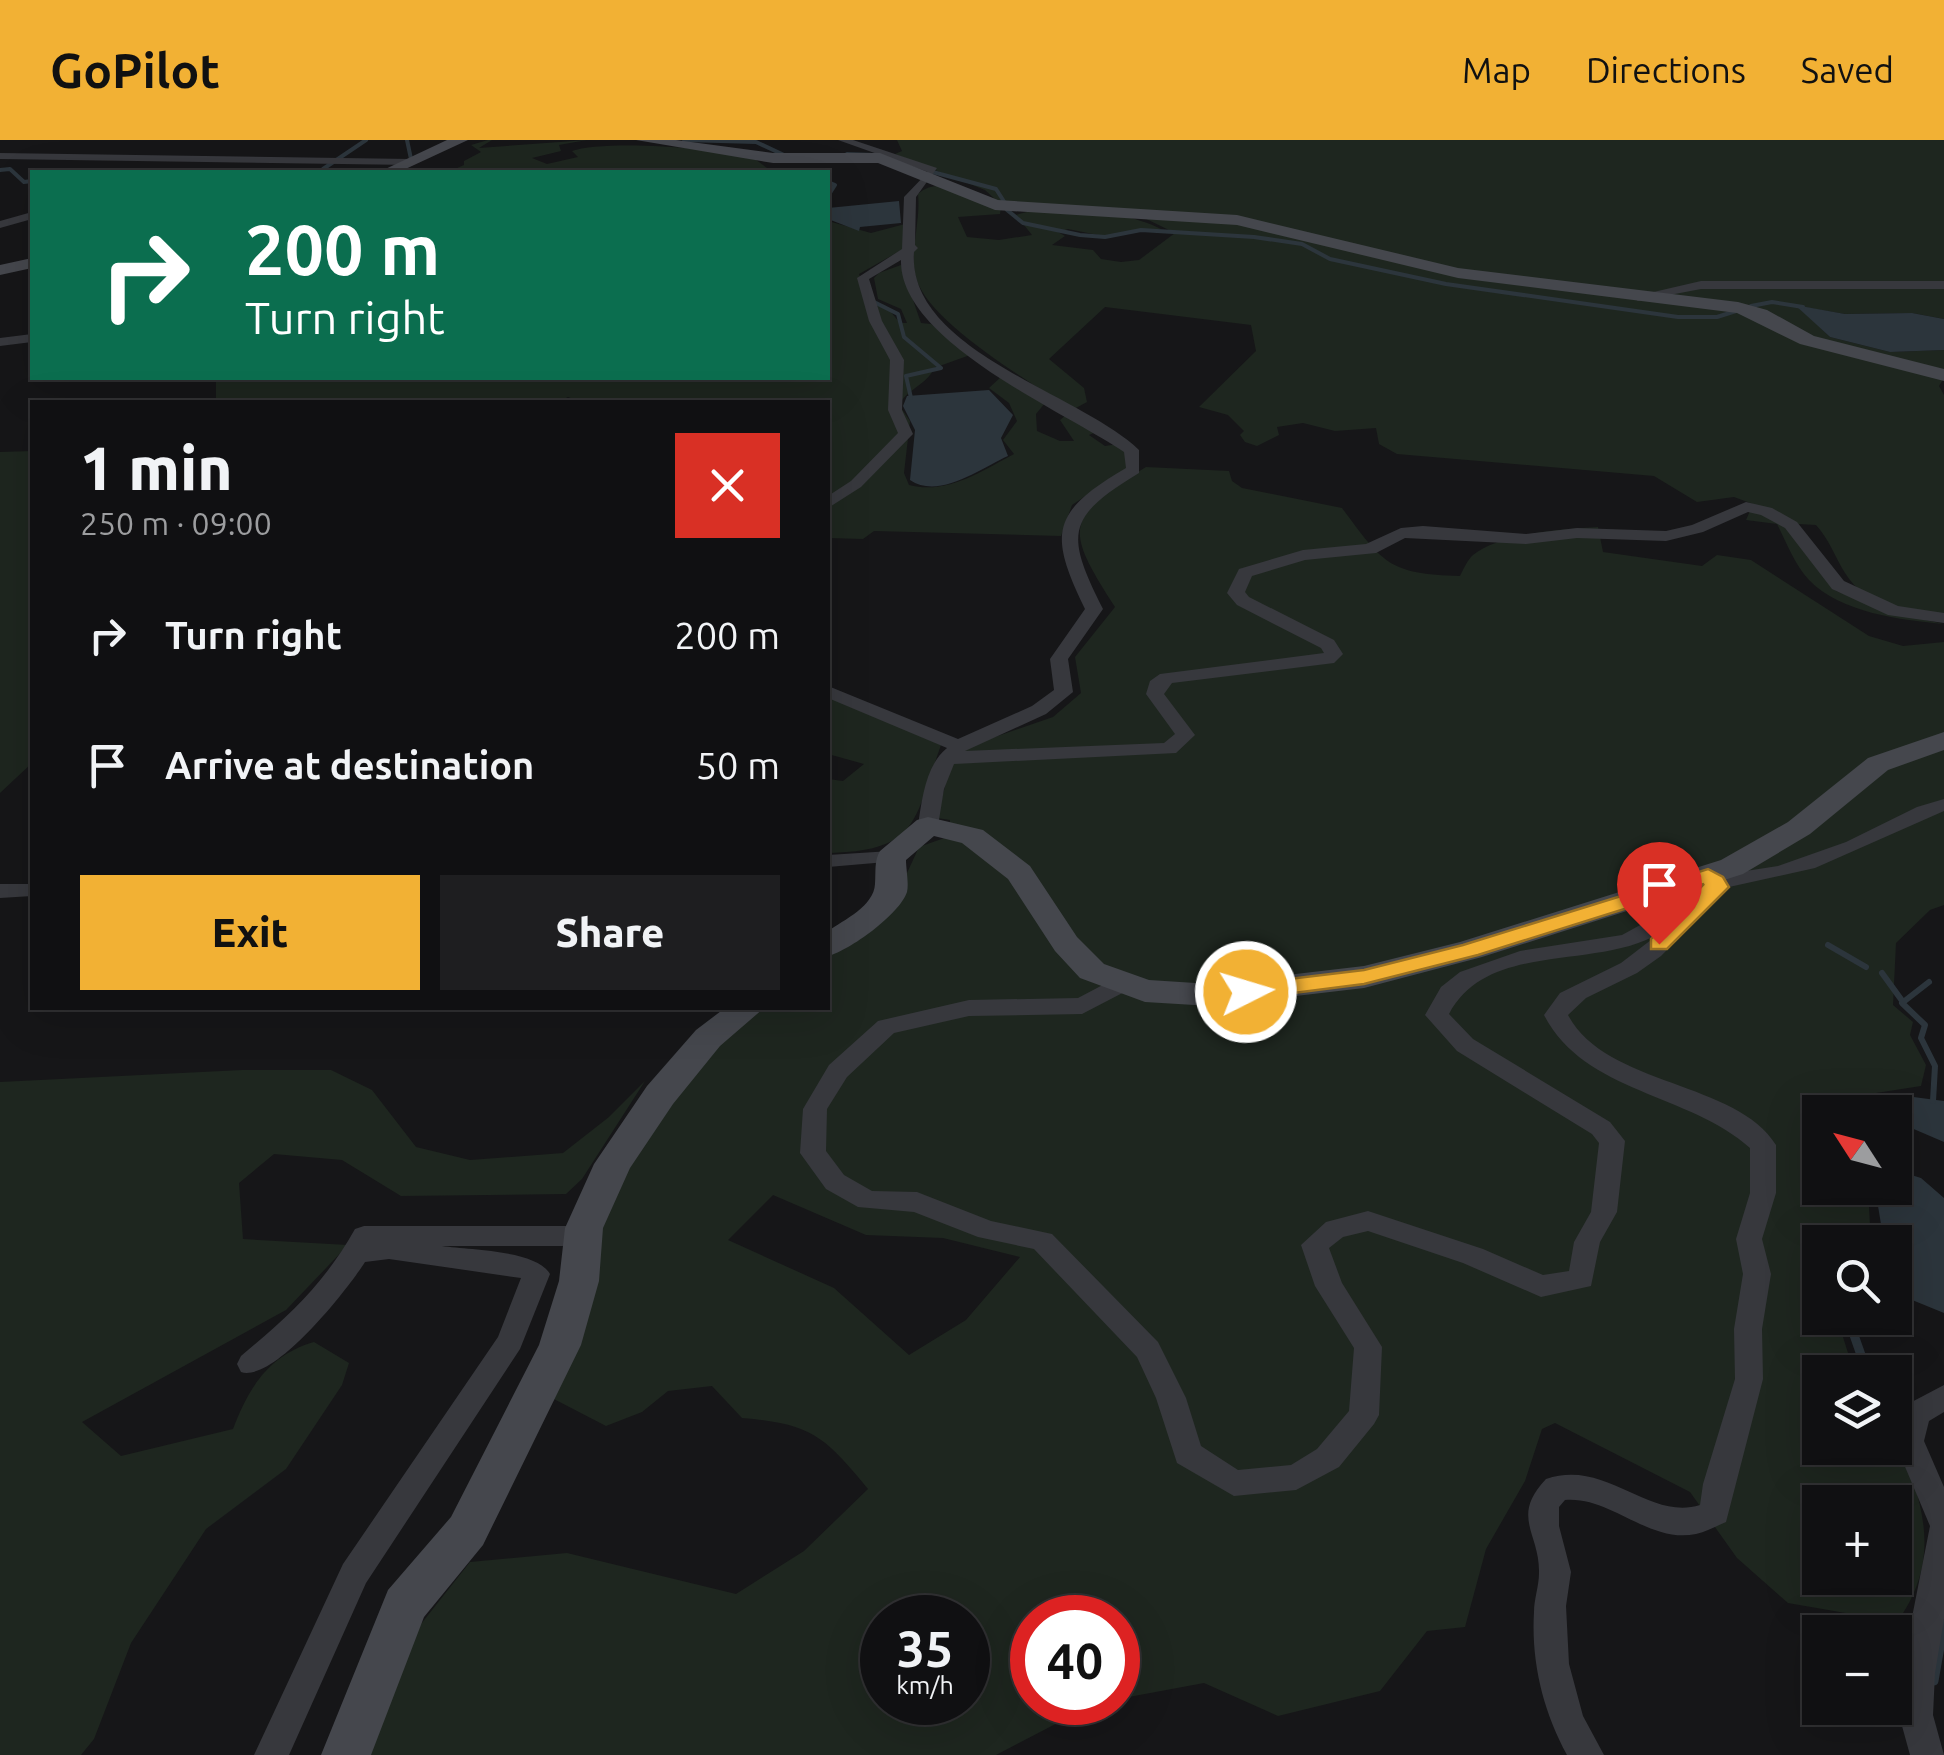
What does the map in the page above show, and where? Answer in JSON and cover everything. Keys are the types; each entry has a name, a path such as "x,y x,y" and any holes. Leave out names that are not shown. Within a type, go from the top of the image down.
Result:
{"street":[{"path":"395,140 408,162"},
{"path":"391,170 460,140"},
{"path":"644,140 789,159 880,155"},
{"path":"842,140 924,170 995,205 1220,218 1458,273 1738,308 1760,314 1807,340 1944,376"},
{"path":"895,141 924,170"},
{"path":"0,156 408,162"},
{"path":"136,158 145,170"},
{"path":"830,861 890,857 928,826 931,794 950,752 1043,711 1064,692 1059,659 1094,609 1074,571 1070,525 1079,505 1134,470 1132,450 1040,396 944,328 912,290 906,263 912,248 910,197 924,170"},
{"path":"0,225 30,216"},
{"path":"830,502 856,484 906,434 895,410 898,360 880,338 876,316 864,295 863,278 912,248"},
{"path":"0,270 30,263"},
{"path":"1638,297 1701,285 1944,286"},
{"path":"0,342 30,338"},
{"path":"830,692 950,752 1170,749 1184,735 1155,694 1157,684 1168,678 1328,659 1334,654 1328,644 1243,601 1236,593 1245,572 1303,556 1370,549 1401,534 1449,532 1526,540 1576,533 1654,537 1697,529 1746,506 1791,525 1845,589 1894,611 1944,618"},
{"path":"1711,878 1798,828 1878,764 1944,740"},
{"path":"928,826 972,836 1019,874 1066,944 1092,971 1146,991 1212,995 1338,983 1470,950 1711,878 1808,863 1893,828 1913,814 1944,805"},
{"path":"830,945 874,913 891,892 890,857"},
{"path":"1588,1755 1566,1719 1557,1678 1550,1605 1556,1570 1541,1518 1543,1506 1557,1488 1582,1485 1674,1522 1703,1520 1715,1513 1718,1484 1749,1379 1748,1329 1757,1274 1749,1239 1763,1193 1764,1158 1763,1145 1743,1126 1605,1062 1565,1033 1556,1014 1573,997 1644,958 1718,887 1711,878"},
{"path":"0,891 30,890"},
{"path":"1124,983 1082,1006 969,1008 886,1027 838,1071 815,1109 813,1153 835,1182 868,1200 917,1202 988,1230 1042,1241 1148,1350 1171,1398 1188,1454 1234,1483 1296,1476 1328,1458 1364,1415 1368,1347 1329,1286 1314,1245 1335,1229 1368,1221 1473,1256 1541,1286 1581,1279 1587,1242 1604,1212 1612,1141 1601,1128 1464,1045 1437,1015 1442,998 1474,975 1510,960 1618,943 1699,907"},
{"path":"346,1755 406,1605 467,1532 560,1346 579,1281 583,1236 613,1164 660,1095 708,1038 744,1010"},
{"path":"251,1364 298,1324 352,1266 364,1236 583,1236"},
{"path":"271,1755 354,1574 510,1341 536,1274 527,1268 388,1249 358,1252"},
{"path":"1928,1755 1916,1715 1918,1672 1944,1526 1908,1441 1916,1414 1944,1397"}],"shaded area":[{"path":"488,140 492,140 479,148 587,140 559,145 561,151 532,158 547,164 578,157 572,151 586,148 658,146 749,157 768,169 453,170 481,152 471,145"},
{"path":"897,140 1944,140 1944,319 1912,313 1845,314 1797,306 1830,337 1890,352 1944,350 1944,372 1928,372 1944,378 1939,386 1944,395 1944,616 1902,610 1864,594 1845,573 1816,525 1798,524 1790,532 1836,591 1897,614 1944,624 1891,617 1838,600 1804,574 1777,524 1746,520 1753,504 1734,497 1697,502 1654,476 1397,454 1379,444 1376,428 1335,431 1303,423 1277,427 1279,435 1257,446 1245,442 1240,435 1244,431 1228,415 1199,407 1256,351 1251,325 1105,307 1049,359 1084,388 1087,402 1074,409 1061,403 979,347 924,295 914,268 918,194 927,188 948,187 1001,208 1000,214 958,217 967,237 999,240 1032,235 1016,215 1050,209 1109,213 1161,229 1103,236 1068,229 1058,232 1065,236 1052,245 1093,250 1101,259 1139,260 1175,233 1130,211 997,201 985,190 895,154 902,151"},
{"path":"899,201 901,223 860,227 859,231 830,220 830,208"},
{"path":"830,222 871,233 905,224 905,248 859,274 868,301 885,305 900,323 907,323 901,309 878,299 874,278 901,265 921,323 931,324 970,355 934,368 899,405 910,421 904,473 909,485 950,484 1014,454 1003,440 1017,421 1009,403 989,388 1003,375 1045,403 1036,414 1037,431 1060,441 1074,441 1060,420 1066,415 1096,432 1089,435 1105,446 1118,444 1127,451 1126,469 1072,505 1061,536 874,531 863,539 830,538 830,400 216,400 216,380 830,380"},
{"path":"1795,305 1845,314 1912,313 1944,319 1944,350 1890,352 1830,337"},
{"path":"989,390 1013,415 1001,438 1008,456 947,484 921,485 910,480 915,430 903,406 907,396"},
{"path":"30,451 30,765 0,793 0,452"},
{"path":"1146,467 1229,471 1232,481 1242,488 1342,508 1378,553 1389,562 1417,572 1460,576 1473,555 1499,542 1533,533 1598,527 1603,552 1702,566 1717,555 1751,560 1869,636 1903,646 1944,642 1944,905 1930,910 1896,943 1893,1005 1913,1022 1910,1035 1926,1065 1921,1086 1863,1095 1802,1095 1802,1205 1869,1205 1870,1225 1802,1225 1802,1335 1842,1335 1849,1355 1802,1355 1802,1465 1907,1465 1924,1528 1924,1551 1912,1598 1901,1615 1857,1615 1788,1603 1737,1558 1690,1492 1555,1423 1542,1429 1525,1481 1486,1549 1465,1627 1427,1631 1380,1691 1278,1716 1204,1683 1140,1695 1140,1595 1010,1595 1010,1725 1054,1725 996,1755 361,1755 406,1643 470,1562 567,1553 736,1594 804,1551 868,1489 840,1456 815,1436 785,1424 742,1418 712,1386 668,1391 642,1412 606,1426 550,1397 593,1233 629,1158 712,1045 757,1010 830,1010 830,955 889,912 919,847 950,836 950,820 937,818 949,770 963,748 1053,717 1081,693 1075,657 1115,607 1081,541 1081,526 1087,512","holes":["773,1195 866,1235 943,1238 1020,1257 966,1320 909,1355 834,1288 728,1240"]},
{"path":"830,697 941,745 918,812 897,838 881,846 830,853 830,779 843,781 864,764 830,755"},
{"path":"242,1070 331,1070 372,1090 416,1147 470,1160 563,1153 609,1117 645,1081 582,1179 566,1194 401,1196 342,1160 274,1154 239,1183 243,1239 348,1245 286,1310 82,1422 121,1456 233,1429 254,1386 273,1364 314,1342 349,1363 342,1385 286,1469 206,1529 131,1643 94,1739 81,1755 0,1755 0,1082"},
{"path":"1912,1097 1944,1101 1944,1142 1912,1128"},
{"path":"1912,1175 1944,1198 1944,1313 1912,1300 1912,1225 1881,1224 1878,1205 1912,1205"}],"waterway":[{"path":"323,169 366,140"},
{"path":"407,140 411,159"},
{"path":"684,140 756,142 784,155"},
{"path":"847,154 874,155"},
{"path":"0,170 10,169 24,182 30,181"},
{"path":"929,171 996,189 1005,203"},
{"path":"830,183 835,185 830,193"},
{"path":"1007,210 1023,223 1080,235 1105,237 1141,230 1254,237 1302,244 1330,259 1446,284 1678,317 1717,317 1736,311"},
{"path":"872,301 898,314 904,337 941,368 906,376 911,398"},
{"path":"1751,306 1772,302 1803,307"},
{"path":"1828,945 1866,967"},
{"path":"1882,973 1903,1002"},
{"path":"1929,982 1902,1003 1925,1025 1921,1038 1935,1066 1933,1101"},
{"path":"1854,1335 1861,1355"},
{"path":"1934,1681 1944,1624"}],"route":[{"path":"1246,992 1364,977 1422,959 1470,950 1708,876 1718,887 1659,944"}]}
